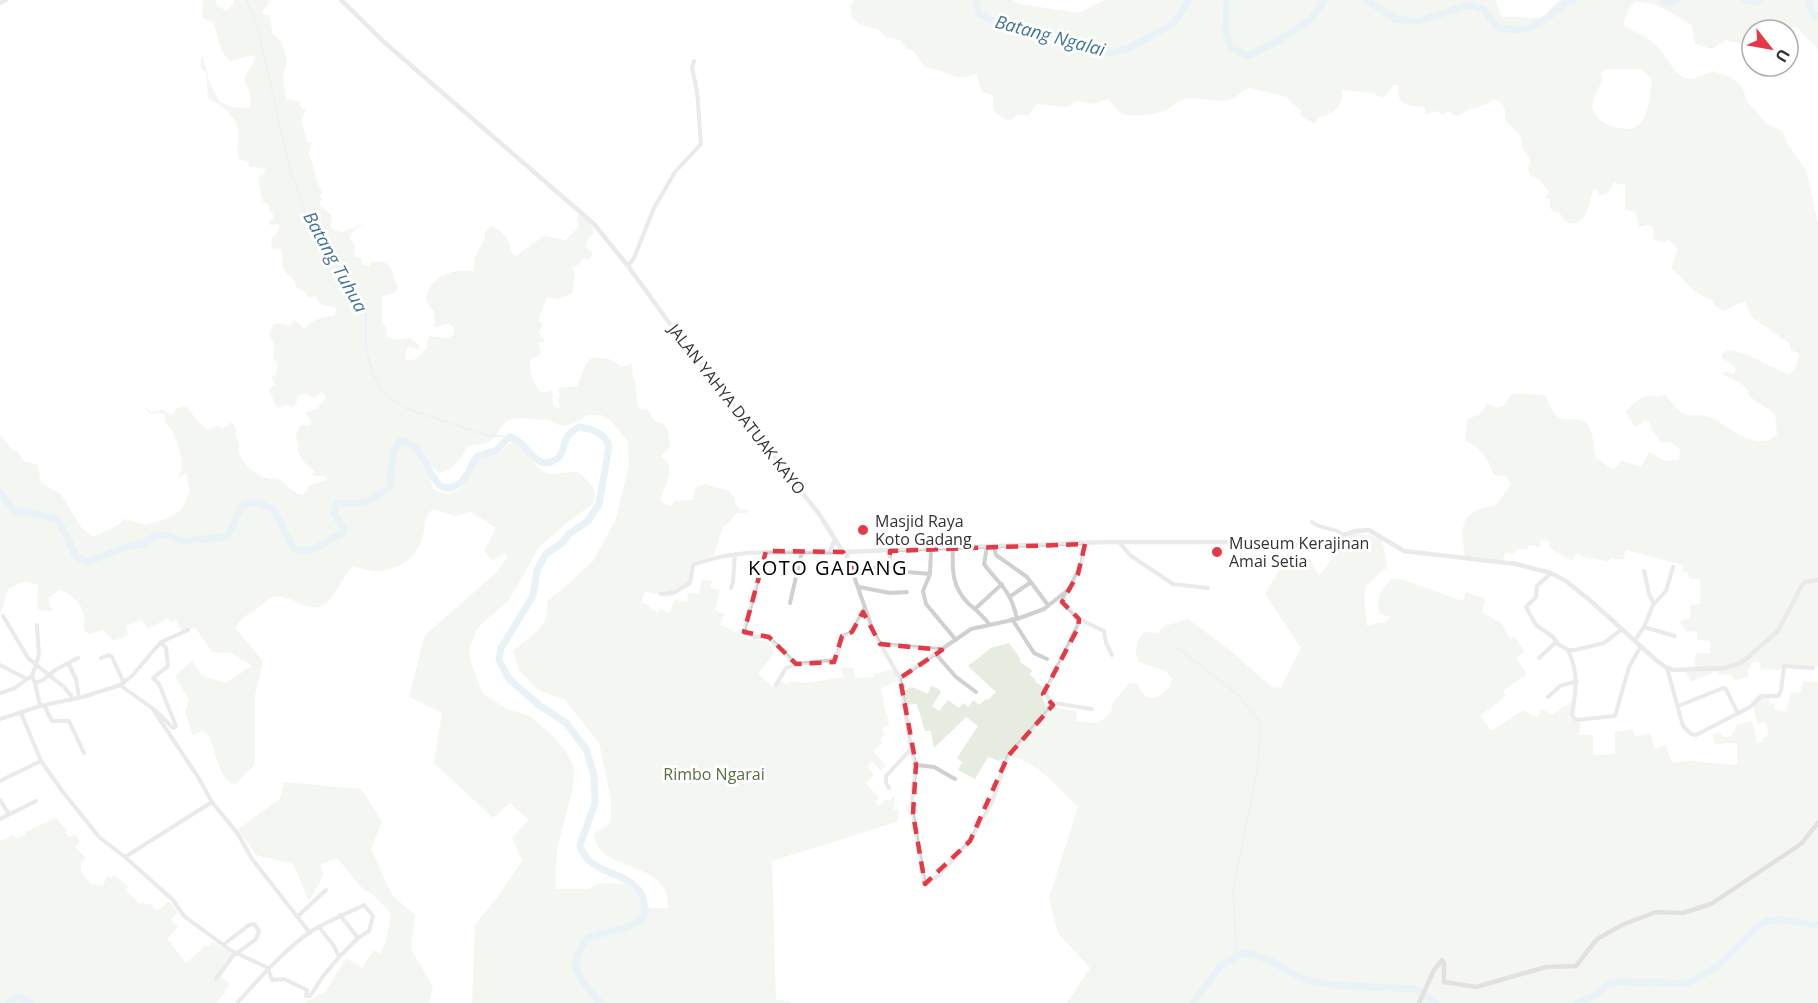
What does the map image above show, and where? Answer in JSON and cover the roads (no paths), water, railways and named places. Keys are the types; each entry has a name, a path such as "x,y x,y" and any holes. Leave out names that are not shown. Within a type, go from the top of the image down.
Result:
{"main road":[{"path":"1419,1003 1443,960 1444,981 1476,987 1546,968 1576,966 1597,939 1624,924 1656,912 1683,913 1711,904 1801,844 1818,823"}],"street":[{"path":"0,3 6,0"},
{"name":"JALAN YAHYA DATUAK KAYO","path":"341,0 384,42 594,224 819,514 844,553"},
{"path":"628,266 634,258 654,208 675,172 701,144 697,91 692,68 694,61"},
{"path":"1312,522 1323,529 1338,530 1343,535"},
{"path":"661,594 675,592 690,583 693,565 725,555 766,551 844,553 1119,542 1241,542 1313,545 1343,535 1369,530 1404,551 1516,564 1551,573 1566,581 1667,668 1683,726 1694,735 1738,714 1762,696 1778,696 1781,691 1784,666 1812,668"},
{"path":"830,552 835,540"},
{"path":"1119,542 1131,556 1173,584 1208,588"},
{"path":"1085,544 1078,574 1062,602 1079,619 1104,631 1106,643 1112,654"},
{"path":"994,546 996,555 1024,574 1048,605"},
{"path":"987,547 984,564 1011,596 1017,619"},
{"path":"953,548 953,578 961,595 982,614 989,624"},
{"path":"931,549 930,574 923,591 926,604 956,640"},
{"path":"766,551 744,632 754,638 768,637 796,664"},
{"path":"790,603 802,551"},
{"path":"889,570 890,551"},
{"path":"844,553 852,567 864,609 880,644 900,678 911,749 916,765 912,800 913,814 925,884 938,876 970,841 992,802 1008,756 1035,728 1054,703"},
{"path":"731,588 735,554"},
{"path":"852,567 930,574"},
{"path":"1635,640 1644,627 1654,603 1666,591 1673,567"},
{"path":"1644,571 1649,594 1654,603"},
{"path":"1551,573 1537,586 1536,597 1526,607 1536,625 1568,650 1575,665 1576,681 1572,714 1574,719 1615,716 1629,667 1641,646"},
{"path":"1667,668 1725,668 1742,663 1778,631 1802,585 1805,582 1818,580"},
{"path":"1011,596 1031,582"},
{"path":"975,609 1002,584"},
{"path":"859,587 890,593 907,592"},
{"path":"900,678 971,629 1017,619 1044,609 1068,590"},
{"path":"776,685 786,668 796,664 836,660 843,636 852,632 864,609"},
{"path":"3,616 28,658 76,698"},
{"path":"1011,619 1034,653 1047,659"},
{"path":"1079,619 1078,628 1045,692 1047,698 1054,703 1092,709"},
{"path":"0,693 15,688 29,677 37,665 39,656 37,625"},
{"path":"1644,627 1675,636"},
{"path":"1568,650 1605,643 1622,629"},
{"path":"0,719 122,684 161,642 188,630"},
{"path":"161,642 166,650 168,666 155,675 154,679 159,684 176,726 167,730"},
{"path":"1539,658 1556,642"},
{"path":"880,644 940,649"},
{"path":"936,654 956,677 976,692"},
{"path":"101,658 108,655 112,657 122,684 173,728"},
{"path":"35,683 43,681 78,658"},
{"path":"68,663 76,679 76,698"},
{"path":"0,665 29,677 35,683 42,706 52,721 69,721 84,753"},
{"path":"1548,697 1560,686 1576,681"},
{"path":"1678,706 1723,687 1738,714"},
{"path":"152,708 212,802 238,834 252,859 310,933"},
{"path":"21,713 41,761 99,837 173,900 184,916 223,945 268,968 272,980 284,979 307,990 306,996 308,997 339,957 369,930 373,917 366,906 340,915 310,933 268,968 237,1003"},
{"path":"889,788 886,776 911,749"},
{"path":"0,781 41,761"},
{"path":"916,765 934,767 955,778"},
{"path":"0,800 9,814"},
{"path":"0,819 36,801"},
{"path":"125,857 212,802"},
{"path":"297,917 326,890"},
{"path":"340,915 358,938"},
{"path":"216,979 236,953 257,938 259,931 254,924 249,925 223,945"},
{"path":"319,927 334,946 339,957"}],"waterway":[{"name":"Batang Tuhua","path":"246,0 257,24 289,166 306,214 331,259 356,291 366,313 366,349 373,373 384,394 405,408 486,435 509,437"},
{"name":"Batang Ngalai","path":"976,0 979,13 993,21 1037,34 1056,34 1075,39 1093,48 1111,53 1129,48 1173,24 1189,0"},
{"name":"Batang Ngalai","path":"1227,0 1226,34 1231,47 1247,56 1279,40 1311,19 1324,0"},
{"name":"Batang Ngalai","path":"1367,0 1395,19 1419,21 1469,5 1483,9 1498,28 1511,29 1530,28 1537,25 1569,1 1574,0"},
{"name":"Batang Ngalai","path":"1663,0 1669,3 1677,0"},
{"name":"Batang Ngalai","path":"1745,0 1756,2 1759,0"},
{"name":"Batang Ngalai","path":"1809,0 1811,11 1818,17"},
{"path":"0,493 16,512 28,512 57,519 75,556 86,562 130,546 143,544 155,536 166,535 182,541 225,537 240,510 244,505 251,503 274,510 293,548 306,551 342,534 344,529 334,514 337,503 364,502 389,488 394,452 400,441 410,443 418,450 435,480 441,486 449,488 463,480 478,456 497,450 509,437 521,443 536,459 548,463 558,458 566,439 579,427 601,434 609,446 599,504 588,521 546,554 537,570 533,596 501,648 499,660 509,679 539,705 566,723 586,749 594,775 595,803 580,845 586,857 594,865 634,885 641,894 645,907 644,915 632,925 589,938 584,942 578,954 576,964 579,975 601,1003"},
{"path":"1177,647 1237,694 1261,723 1257,772 1233,889 1236,945 1234,957"},
{"path":"1578,1003 1596,995 1607,985 1621,981 1682,984 1690,982 1717,967 1758,926 1765,922 1788,920 1818,925"},
{"path":"1193,1003 1220,966 1243,953 1271,961 1303,979 1333,985 1415,989 1435,1003"},
{"path":"8,1003 20,996 30,1003"}],"place":[{"name":"Masjid Raya Koto Gadang","path":"863,530"},
{"name":"Museum Kerajinan Amai Setia","path":"1217,552"}],"district":[{"name":"KOTO GADANG","path":"828,568"}],"park label":[{"name":"Rimbo Ngarai","path":"714,774"}]}
